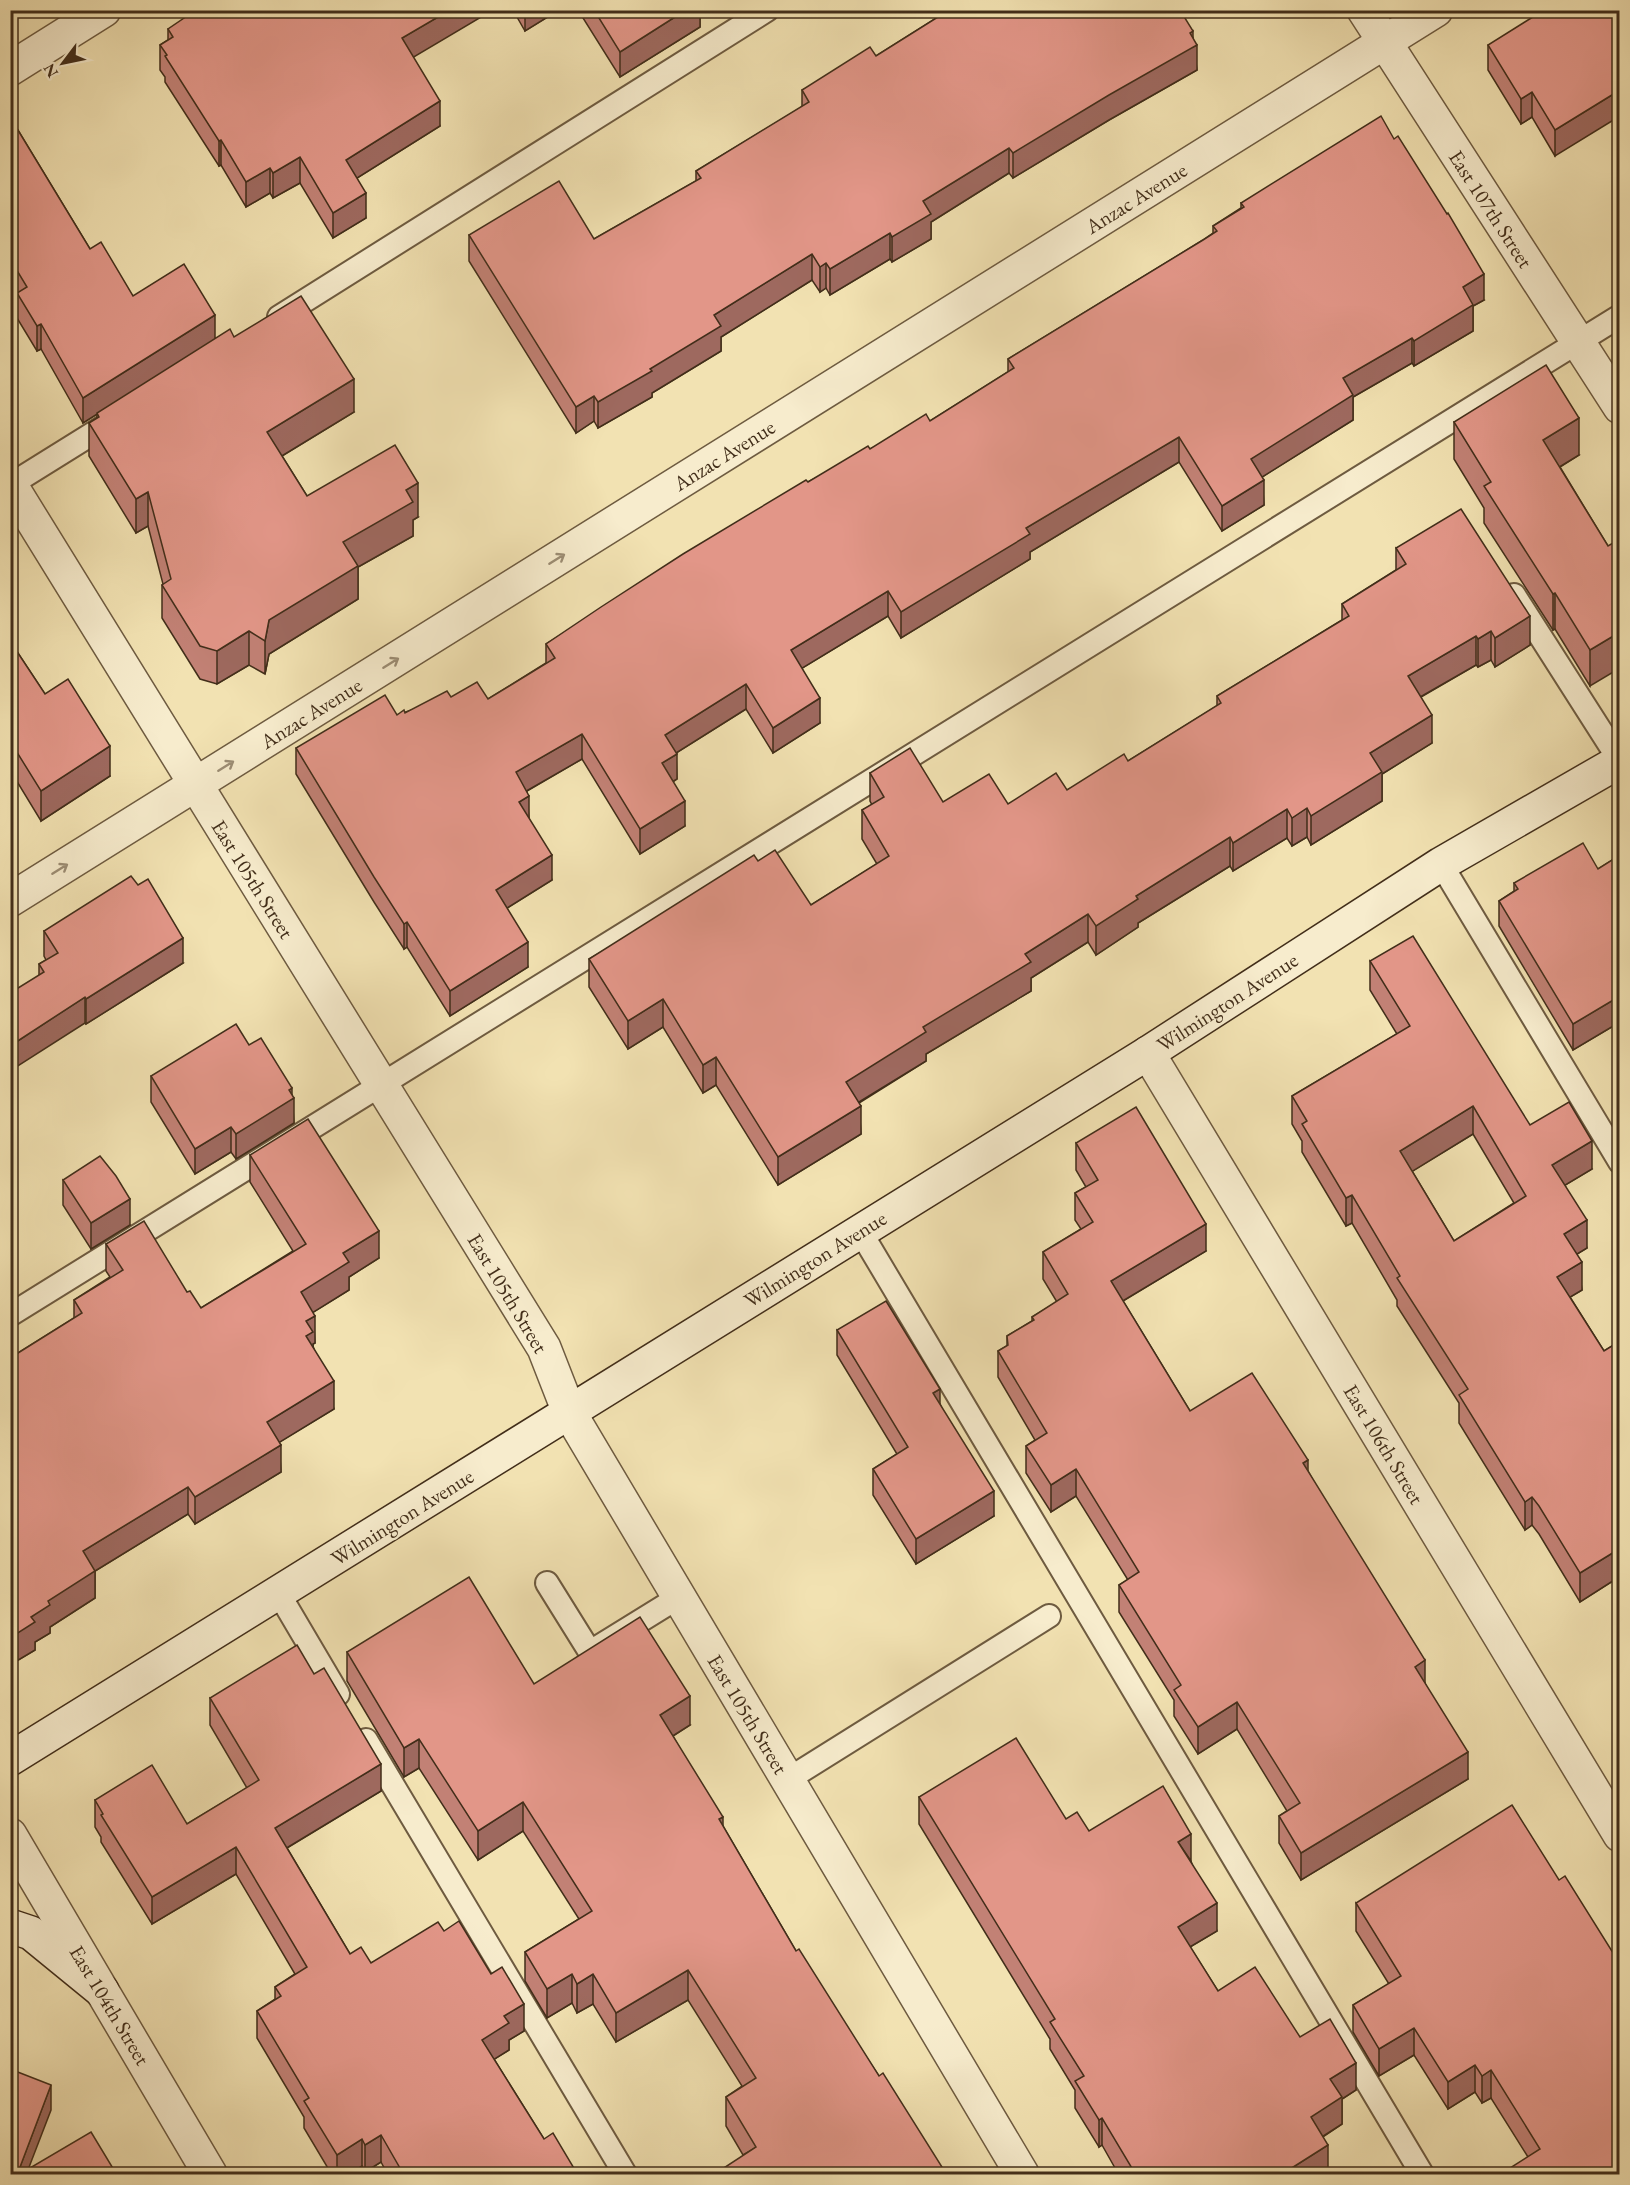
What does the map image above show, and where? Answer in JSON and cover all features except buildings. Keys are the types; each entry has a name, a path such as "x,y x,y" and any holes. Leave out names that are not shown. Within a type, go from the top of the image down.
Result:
{"street":[{"path":"10,69 104,10"},
{"name":"East 107th Street","path":"1364,10 1383,43 1620,407"},
{"name":"Anzac Avenue","path":"10,900 1436,10"},
{"name":"East 105th Street","path":"11,485 544,1348 569,1412 1022,2175"},
{"name":"Wilmington Avenue","path":"10,1759 1148,1053 1441,864 1620,761"},
{"name":"East 106th Street","path":"1148,1053 1620,1835"},
{"name":"East 104th Street","path":"10,1835 210,2175"},
{"path":"10,1926 31,1933 102,1991"}],"lane":[{"path":"263,327 767,10"},
{"path":"10,1315 1620,316"},
{"path":"11,485 132,409"},
{"path":"1504,579 1620,761"},
{"path":"1441,864 1620,1162"},
{"path":"860,1231 1422,2175"},
{"path":"547,1583 590,1652 679,1597"},
{"path":"279,1594 624,2175"},
{"path":"787,1780 1049,1616"}]}
